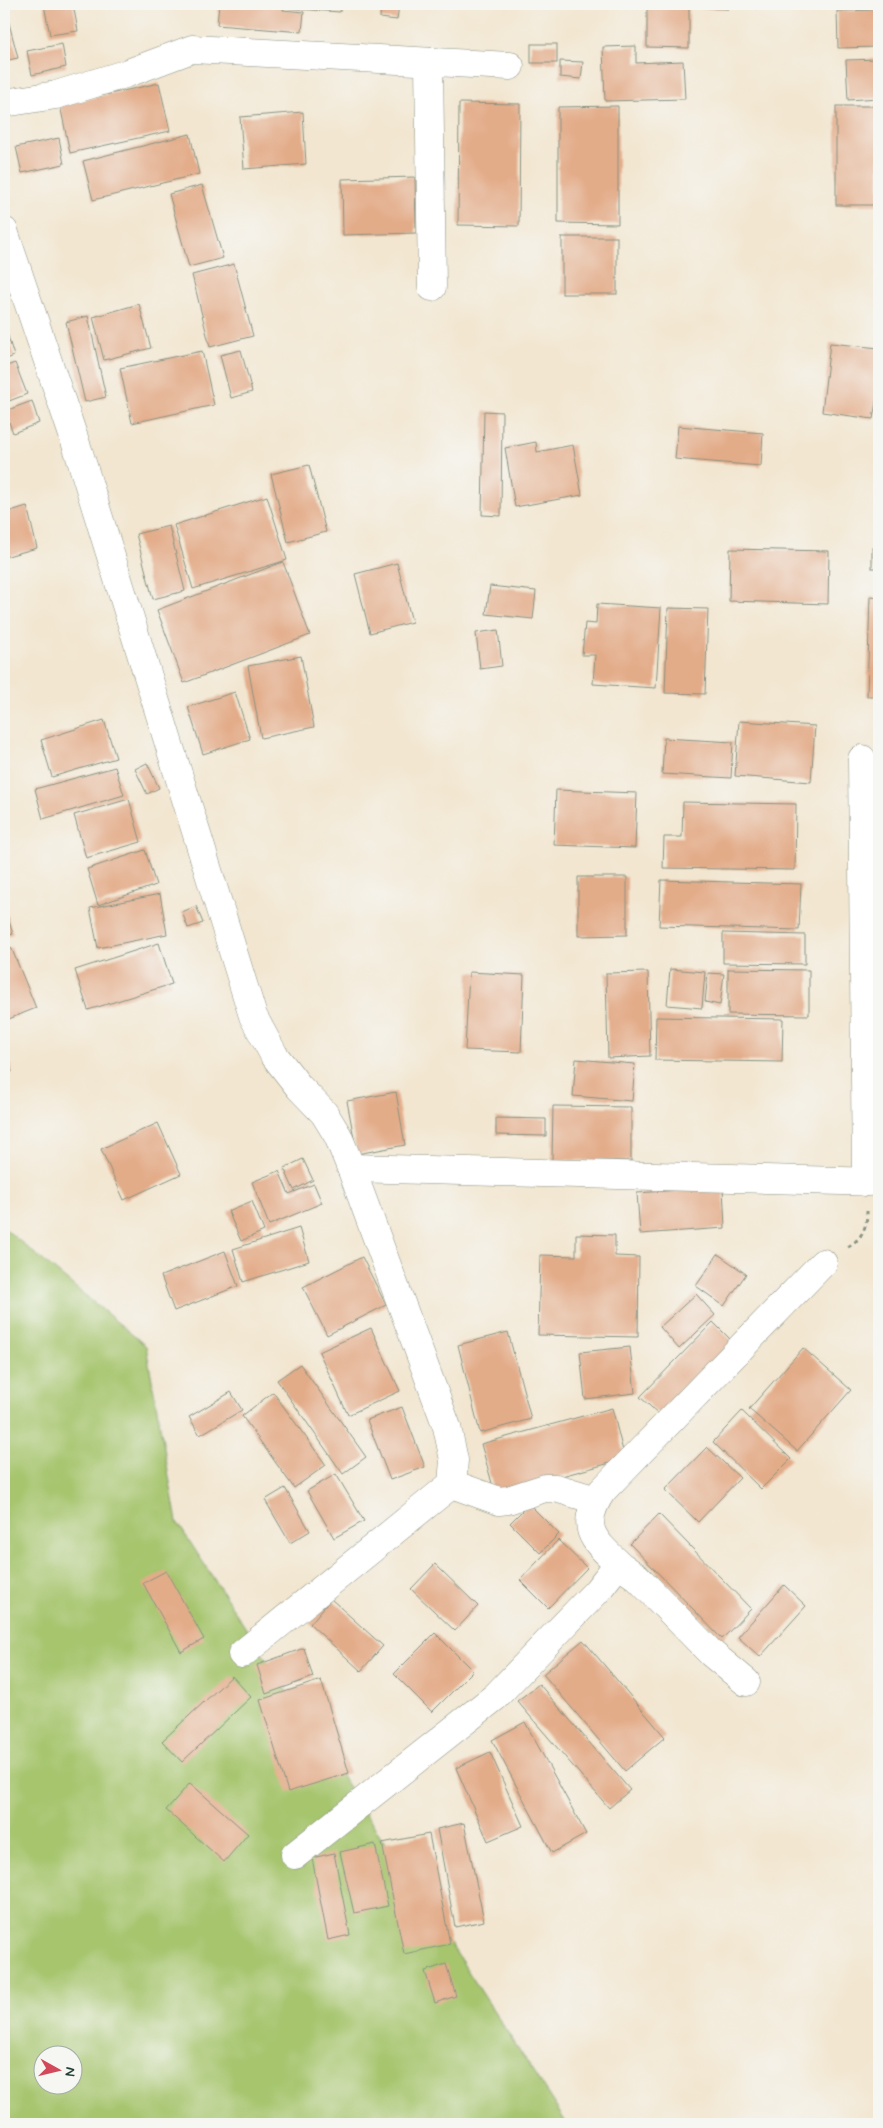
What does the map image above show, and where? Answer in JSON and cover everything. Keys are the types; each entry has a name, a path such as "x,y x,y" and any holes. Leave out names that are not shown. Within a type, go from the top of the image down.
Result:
{"street":[{"path":"4,103 56,94 128,73 192,49 510,66"},
{"path":"429,62 432,287"},
{"path":"4,231 79,453 253,1016 274,1055 299,1087 324,1113 338,1136 448,1428 454,1460 452,1484 242,1654"},
{"path":"351,1168 873,1182 862,759"},
{"path":"746,1682 711,1653 637,1577 621,1566 597,1544 591,1530 590,1520 596,1500 602,1491 823,1263"},
{"path":"452,1484 499,1501 545,1488 556,1488 596,1500"},
{"path":"295,1855 495,1697 597,1591 611,1573 621,1566"}],"path":[{"path":"823,1263 854,1244 862,1236 867,1223 873,1182"}],"green space":[{"path":"4,1228 146,1346 177,1522 567,2124 4,2124"}],"building":[{"path":"4,4 18,58 4,61"},
{"path":"73,4 78,31 50,35 44,5"},
{"path":"219,4 284,4 283,10 304,12 302,32 217,25"},
{"path":"287,4 341,4 340,12 287,8"},
{"path":"381,4 399,4 397,20 380,18"},
{"path":"552,4 580,4 580,7"},
{"path":"647,4 689,4 689,48 647,47"},
{"path":"695,4 728,4 728,9 694,7"},
{"path":"879,10 879,47 838,48 837,11"},
{"path":"62,44 66,67 32,75 27,51"},
{"path":"531,44 557,44 557,63 531,63"},
{"path":"636,46 636,63 683,61 685,99 605,101 603,47"},
{"path":"879,59 879,98 848,100 846,60"},
{"path":"560,61 583,62 581,79 560,77"},
{"path":"159,83 170,131 70,153 60,105"},
{"path":"459,103 520,104 519,226 458,225"},
{"path":"618,106 618,224 558,223 558,107"},
{"path":"836,106 879,106 879,205 836,205"},
{"path":"303,112 306,164 244,169 240,117"},
{"path":"190,134 199,174 93,200 83,161"},
{"path":"59,138 64,164 22,173 16,147"},
{"path":"415,177 416,233 343,235 342,179"},
{"path":"202,185 223,258 189,267 169,194"},
{"path":"562,237 617,237 617,294 562,294"},
{"path":"234,264 253,336 210,347 192,275"},
{"path":"139,304 151,348 104,360 93,317"},
{"path":"88,316 106,397 85,402 66,322"},
{"path":"7,333 14,356 4,360 4,334"},
{"path":"830,343 879,348 879,386 873,419 822,412"},
{"path":"241,350 252,392 231,398 220,355"},
{"path":"202,351 214,405 132,423 120,368"},
{"path":"15,363 27,394 4,403 4,367"},
{"path":"32,401 39,423 13,433 5,411"},
{"path":"484,411 502,412 501,516 482,515"},
{"path":"678,426 763,433 761,466 675,459"},
{"path":"536,442 537,452 573,445 582,495 515,507 505,448"},
{"path":"309,465 326,532 288,542 271,474"},
{"path":"267,496 287,560 193,589 174,525"},
{"path":"27,506 37,548 4,557 4,513"},
{"path":"169,526 185,591 153,599 136,534"},
{"path":"872,548 879,548 879,568 872,568"},
{"path":"730,549 829,551 828,604 729,601"},
{"path":"283,562 310,635 184,683 157,610"},
{"path":"397,563 412,622 370,633 355,574"},
{"path":"490,586 536,591 533,619 486,614"},
{"path":"870,596 879,597 879,696 867,696"},
{"path":"597,604 661,608 656,688 593,684 595,655 582,655 585,623 596,624"},
{"path":"668,608 708,609 705,694 665,693"},
{"path":"498,630 502,666 480,669 476,633"},
{"path":"301,656 314,727 261,738 248,666"},
{"path":"235,692 250,739 203,754 188,707"},
{"path":"104,720 116,758 52,777 41,740"},
{"path":"739,721 815,726 811,782 735,776"},
{"path":"664,738 733,742 731,778 662,774"},
{"path":"147,763 159,788 147,794 135,769"},
{"path":"115,767 124,795 43,819 35,789"},
{"path":"556,790 637,793 635,848 554,845"},
{"path":"129,799 141,842 86,858 74,815"},
{"path":"683,802 796,804 795,870 663,868 664,837 682,837"},
{"path":"145,850 156,885 98,905 87,869"},
{"path":"578,877 627,877 627,935 578,936"},
{"path":"661,880 801,884 799,930 659,926"},
{"path":"160,894 167,934 98,948 90,908"},
{"path":"4,906 13,934 4,937"},
{"path":"196,906 203,923 188,928 182,912"},
{"path":"723,933 805,935 805,964 723,963"},
{"path":"159,943 172,984 88,1010 75,970"},
{"path":"11,947 36,1008 4,1021 4,951"},
{"path":"670,969 705,972 702,1008 667,1005"},
{"path":"728,969 809,970 809,1015 728,1014"},
{"path":"469,972 524,975 521,1052 465,1050"},
{"path":"648,972 650,1056 608,1058 606,973"},
{"path":"708,973 724,974 720,1005 705,1002"},
{"path":"656,1017 783,1019 782,1062 655,1060"},
{"path":"4,1044 12,1072 4,1074"},
{"path":"576,1059 635,1064 632,1101 573,1096"},
{"path":"396,1092 405,1145 357,1154 347,1101"},
{"path":"553,1106 631,1107 631,1161 552,1160"},
{"path":"496,1118 546,1119 546,1136 496,1135"},
{"path":"158,1123 181,1174 124,1200 101,1149"},
{"path":"303,1159 313,1180 294,1190 284,1168"},
{"path":"279,1171 289,1194 314,1184 322,1203 269,1225 252,1182"},
{"path":"723,1187 725,1228 640,1234 637,1193"},
{"path":"252,1201 264,1231 241,1241 228,1211"},
{"path":"299,1228 309,1261 243,1282 233,1249"},
{"path":"576,1234 615,1235 615,1256 639,1257 638,1337 538,1335 540,1255 576,1256"},
{"path":"225,1251 238,1286 174,1311 161,1276"},
{"path":"718,1254 746,1274 724,1306 696,1286"},
{"path":"362,1257 386,1305 327,1335 303,1287"},
{"path":"696,1294 715,1315 679,1349 660,1327"},
{"path":"713,1322 733,1342 661,1416 640,1397"},
{"path":"371,1328 400,1391 348,1415 319,1352"},
{"path":"508,1332 531,1419 480,1433 458,1345"},
{"path":"630,1347 635,1393 585,1399 580,1352"},
{"path":"803,1348 851,1390 797,1451 749,1409"},
{"path":"300,1364 366,1457 343,1474 277,1380"},
{"path":"231,1392 242,1410 200,1435 189,1417"},
{"path":"273,1392 326,1465 294,1488 242,1416"},
{"path":"402,1407 425,1467 390,1480 367,1420"},
{"path":"612,1408 625,1459 495,1494 481,1444"},
{"path":"742,1411 791,1459 761,1489 713,1442"},
{"path":"707,1447 740,1478 698,1522 665,1490"},
{"path":"336,1474 364,1521 334,1538 307,1491"},
{"path":"285,1488 310,1531 290,1543 265,1500"},
{"path":"529,1504 559,1534 540,1553 510,1523"},
{"path":"659,1514 751,1609 722,1639 630,1544"},
{"path":"558,1540 587,1568 548,1608 520,1580"},
{"path":"435,1564 478,1606 455,1631 411,1589"},
{"path":"166,1571 204,1639 181,1652 143,1583"},
{"path":"784,1585 806,1606 760,1657 738,1637"},
{"path":"331,1599 383,1646 361,1671 310,1624"},
{"path":"435,1633 473,1671 432,1712 394,1674"},
{"path":"583,1640 665,1737 625,1771 543,1674"},
{"path":"304,1648 313,1677 266,1694 257,1665"},
{"path":"232,1676 251,1697 182,1762 162,1741"},
{"path":"321,1680 349,1773 288,1792 260,1700"},
{"path":"539,1684 630,1790 609,1808 517,1701"},
{"path":"525,1722 586,1834 552,1853 492,1740"},
{"path":"490,1752 523,1826 488,1841 456,1768"},
{"path":"190,1783 248,1834 224,1862 166,1810"},
{"path":"464,1823 484,1921 455,1927 437,1829"},
{"path":"429,1834 450,1944 404,1954 382,1843"},
{"path":"375,1844 388,1906 354,1913 340,1852"},
{"path":"334,1853 350,1935 328,1940 312,1858"},
{"path":"446,1964 456,1996 435,2003 425,1971"}]}
